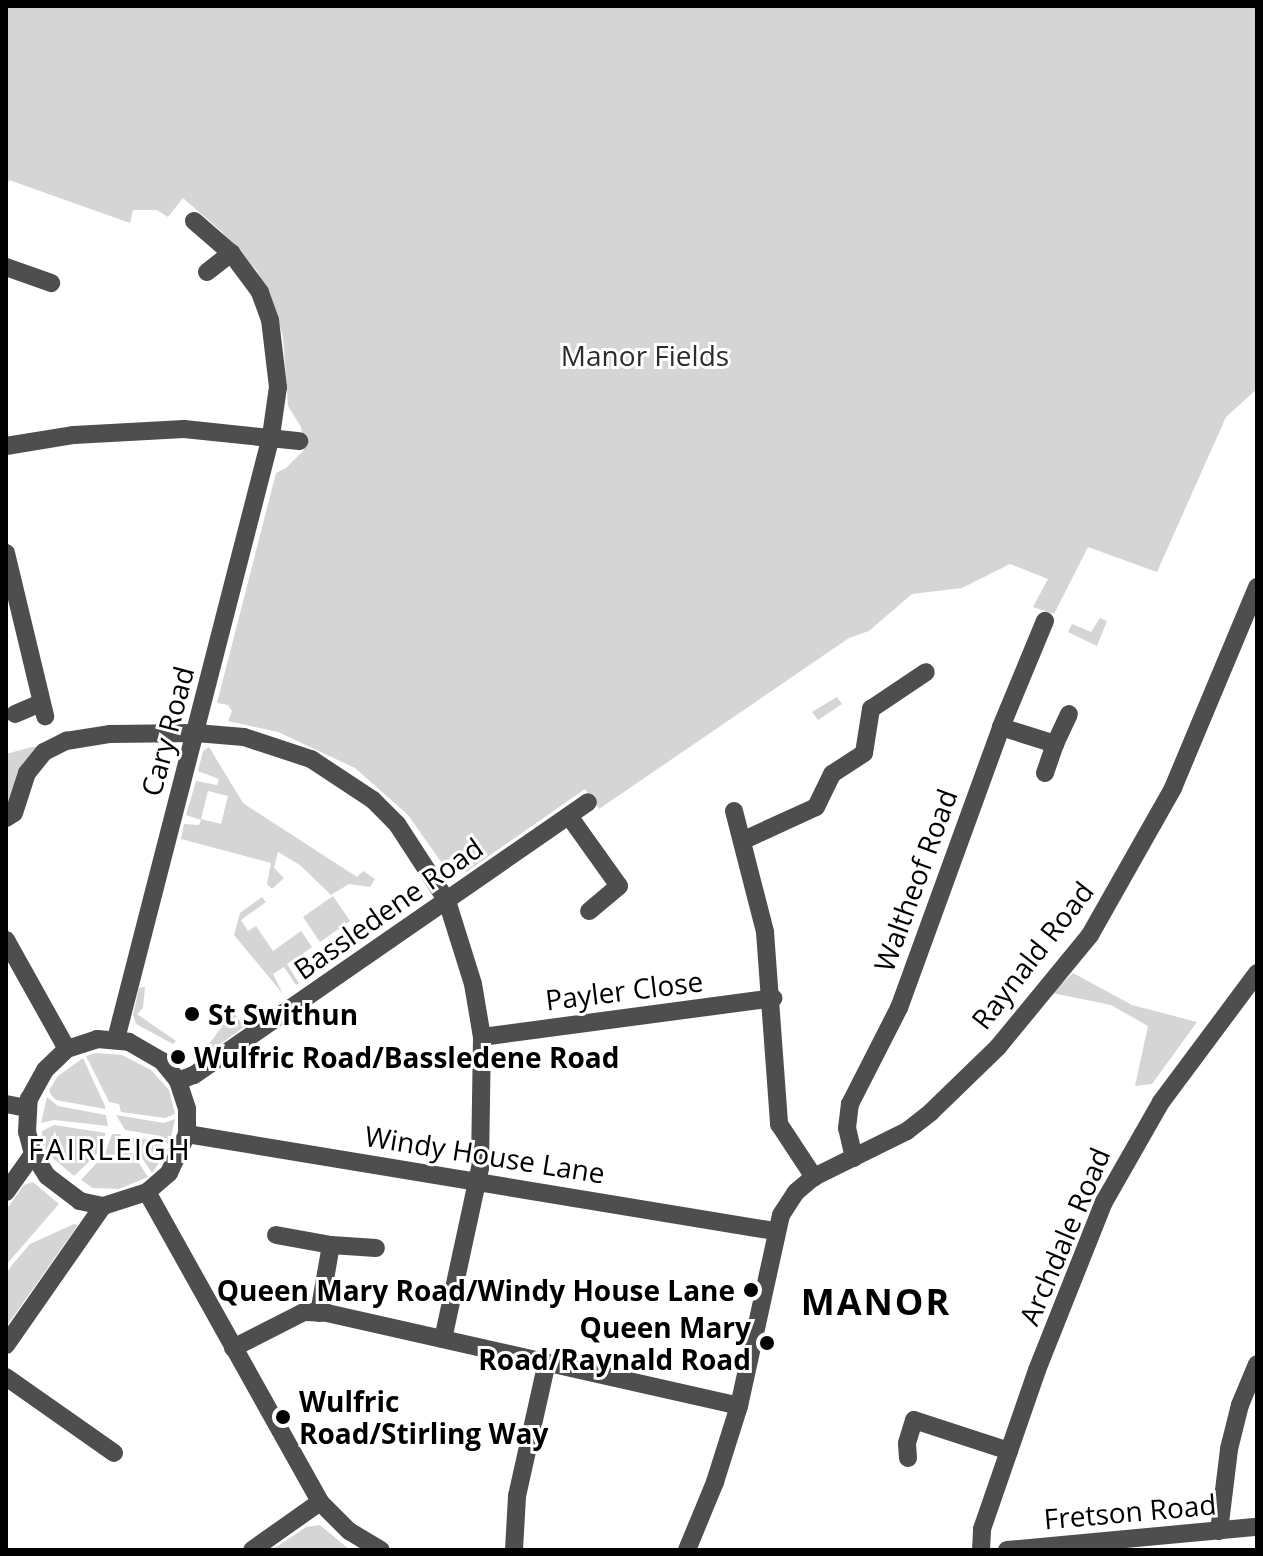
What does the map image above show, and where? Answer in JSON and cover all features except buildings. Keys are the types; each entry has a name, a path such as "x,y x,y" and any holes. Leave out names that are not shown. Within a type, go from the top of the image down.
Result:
{"street":[{"name":"Cary Road","path":"116,1039 271,436 278,387 270,320 260,292 231,253 194,221"},
{"path":"207,272 231,253"},
{"path":"6,267 51,283"},
{"path":"6,446 74,435 152,430 271,436 299,441"},
{"path":"6,553 13,620 43,710 15,714"},
{"name":"Raynald Road","path":"687,1550 715,1482 739,1406 751,1361 774,1231 790,1199 814,1177 907,1131 931,1112 998,1047 1090,935 1173,788 1257,587"},
{"name":"Waltheof Road","path":"854,1158 847,1128 850,1104 899,1008 1001,727 1045,621"},
{"path":"744,840 816,807 832,774 864,753 871,709 926,672"},
{"path":"1045,773 1069,714"},
{"path":"1001,727 1055,744"},
{"path":"6,818 14,813 27,773 44,752 66,741 110,734 196,733 244,737 277,745 341,776 373,800 397,824 447,901 473,984 482,1037 478,1181 443,1339"},
{"name":"Bassledene Road","path":"178,1081 194,1075 588,802"},
{"path":"734,811 744,840 765,932 773,998 779,1124 814,1177"},
{"path":"569,816 619,886 589,911"},
{"path":"6,940 67,1049"},
{"name":"Archdale Road","path":"981,1550 982,1529 1037,1370 1111,1188 1161,1102 1257,973"},
{"name":"Payler Close","path":"482,1037 773,998"},
{"path":"116,1039 141,1047 162,1061 178,1081 187,1109 187,1134 169,1173 147,1192 103,1206 80,1201 47,1176 33,1154 27,1132 27,1108 39,1078 67,1049 88,1041 116,1039"},
{"path":"6,1104 27,1108"},
{"name":"Windy House Lane","path":"187,1134 774,1231"},
{"path":"6,1192 33,1154"},
{"path":"147,1192 320,1502 349,1531 381,1550"},
{"path":"6,1345 103,1206"},
{"path":"276,1235 331,1245 376,1248"},
{"path":"319,1313 331,1245"},
{"path":"233,1348 293,1316 304,1312 319,1313 739,1406"},
{"path":"514,1550 517,1496 547,1362"},
{"path":"1222,1550 1218,1531 1229,1449 1240,1405 1257,1364"},
{"path":"6,1377 114,1453"},
{"path":"908,1458 907,1443 914,1420 1009,1451"},
{"path":"252,1550 320,1502"},
{"name":"Fretson Road","path":"1007,1550 1257,1527"}],"green space":[{"name":"Manor Fields","path":"6,6 1257,6 1257,389 1226,417 1157,572 1088,547 1054,614 1033,607 1048,579 1010,564 962,588 912,594 869,631 849,638 599,809 585,789 466,872 451,862 444,866 408,815 355,768 278,732 228,721 232,711 228,705 217,703 276,473 286,468 304,450 301,427 288,406 283,337 275,309 257,271 221,231 183,198 168,217 157,210 133,210 130,223 9,180 6,190"},
{"path":"1100,618 1107,621 1097,646 1068,632 1072,624 1091,632"},
{"path":"837,697 842,704 818,720 812,712"},
{"path":"39,747 6,807 6,754"},
{"path":"209,747 243,803 357,877 363,871 375,879 370,887 349,884 331,895 300,865 278,852 274,868 284,878 272,889 267,884 271,863 181,839 184,824 199,825 201,820 186,815 196,781 217,785 219,779 198,771 203,751","holes":["208,791 228,796 221,824 201,819"]},
{"path":"333,896 350,921 320,942 303,917"},
{"path":"262,897 266,902 241,920 248,931 256,926 273,951 301,931 312,947 301,955 313,973 310,975 298,957 287,964 299,983 296,985 284,967 273,974 283,994 234,935 240,913"},
{"path":"1073,973 1132,1005 1197,1022 1152,1084 1135,1086 1148,1026 1111,1005 1052,993"},
{"path":"145,987 143,1008 137,1014 176,1041 173,1044 136,1024 133,1015 139,988"},
{"path":"233,1011 244,1027 210,1051 207,1047"},
{"path":"96,1053 122,1055 151,1070 169,1090 175,1114 165,1118 121,1112 119,1104 109,1102 86,1056"},
{"path":"83,1058 105,1109 56,1100 51,1095 49,1090 58,1076"},
{"path":"47,1097 58,1106 106,1115 108,1126 54,1120 41,1123"},
{"path":"116,1115 164,1123 175,1119 169,1146 161,1136 125,1130"},
{"path":"54,1125 106,1133 97,1154 74,1176 48,1154 43,1145 42,1131"},
{"path":"112,1134 120,1134 148,1177 119,1189 93,1188 81,1180 105,1154"},
{"path":"128,1137 155,1140 168,1150 152,1173"},
{"path":"33,1182 59,1204 6,1265 6,1210 24,1185"},
{"path":"74,1224 78,1225 6,1327 6,1274 30,1244"},
{"path":"320,1525 350,1550 272,1550 306,1527"}],"place":[{"name":"St Swithun","path":"192,1014"},
{"name":"Wulfric Road/Bassledene Road","path":"178,1057"},
{"name":"Queen Mary Road/Windy House Lane","path":"751,1290"},
{"name":"Queen Mary Road/Raynald Road","path":"767,1343"},
{"name":"Wulfric Road/Stirling Way","path":"283,1417"}],"district":[{"name":"FAIRLEIGH","path":"110,1149"},
{"name":"MANOR","path":"876,1302"}]}
